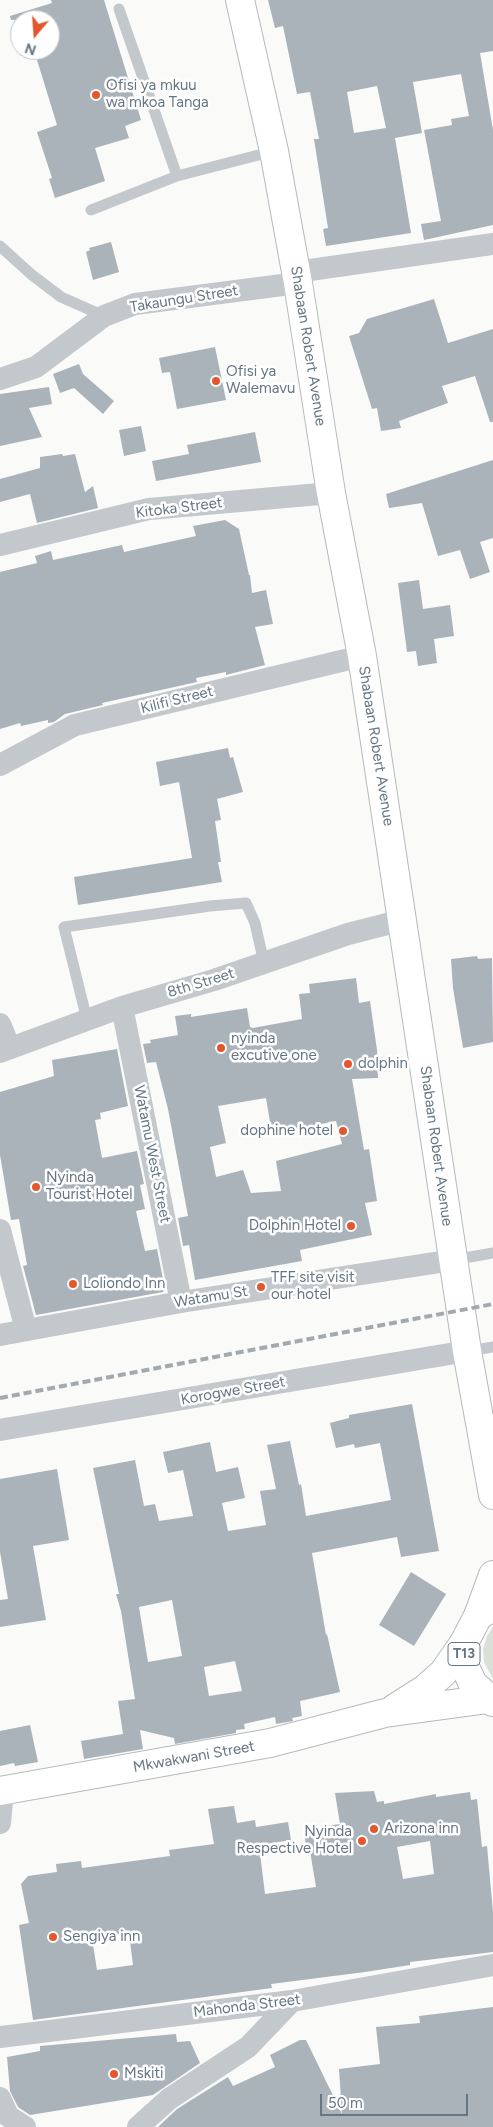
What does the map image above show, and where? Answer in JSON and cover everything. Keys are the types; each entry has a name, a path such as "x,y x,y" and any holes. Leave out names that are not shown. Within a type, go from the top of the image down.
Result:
{"main road":[{"name":"Shabaan Robert Avenue","path":"240,0 274,151 297,277 331,493 362,656 453,1260 480,1349 493,1495"},
{"path":"486,1611 493,1575"},
{"name":"T13","path":"486,1611 464,1643 464,1665 473,1684 490,1701"},
{"path":"385,1713 411,1698 443,1674 464,1643"},
{"path":"385,1713 490,1701"},
{"name":"Mkwakwani Street","path":"1,1791 270,1743 385,1713"}],"street":[{"name":"Takaungu Street","path":"0,379 36,367 104,316 135,304 493,244"},
{"name":"Kitoka Street","path":"0,546 149,509 331,493"},
{"name":"Kilifi Street","path":"0,765 75,725 362,656"},
{"name":"8th Street","path":"5,1050 122,1007 264,963 348,934 403,920"},
{"name":"Watamu West Street","path":"122,1007 181,1302"},
{"path":"0,1024 5,1050"},
{"path":"0,1230 26,1330"},
{"name":"Watamu St","path":"0,1335 181,1302 453,1260"},
{"name":"Korogwe Street","path":"0,1430 480,1349"},
{"path":"0,1823 1,1791"},
{"name":"Mahonda Street","path":"0,2037 292,2001 493,1965"},
{"path":"138,2127 169,2099 248,2047 292,2001"},
{"path":"0,2098 8,2116 25,2127"}],"lane":[{"path":"120,9 177,176"},
{"path":"91,210 177,176 274,151"},
{"path":"0,246 32,275 61,297 104,316"},
{"path":"87,1020 64,927 210,906 246,903 255,923 264,963"},
{"path":"453,1260 493,1254"}],"shaded area":[{"path":"493,1627 493,1679 484,1662 483,1649 487,1636"}],"building":[{"path":"51,0 104,0 141,120 125,126 129,138 95,148 105,181 55,198 49,179 52,178 37,132 57,125 37,60 60,60 60,10 29,10 52,3"},
{"path":"268,0 493,0 493,51 480,53 493,130 493,225 424,240 421,224 441,221 424,130 452,125 451,119 469,116 461,74 413,82 422,133 395,138 411,233 326,246 323,229 328,228 314,139 319,139 310,92 297,94 283,26 275,28","holes":["377,86 386,128 354,133 347,92"]},
{"path":"111,242 119,272 93,280 86,252 90,250 89,248"},
{"path":"434,299 448,343 493,329 493,422 490,422 475,376 442,386 448,403 399,421 401,428 381,431 377,408 372,409 349,336 359,333 367,319"},
{"path":"215,347 226,400 177,409 170,372 162,373 159,358"},
{"path":"79,364 83,374 114,401 103,414 74,388 60,393 53,374"},
{"path":"49,387 52,404 29,408 42,437 0,446 0,394"},
{"path":"141,426 146,451 124,456 119,430"},
{"path":"255,432 261,462 156,481 152,461 189,454 187,445"},
{"path":"62,454 63,456 75,454 85,492 93,486 98,508 37,523 30,494 0,502 0,479 40,468 40,457"},
{"path":"493,460 493,538 480,542 490,572 470,579 460,550 438,556 422,503 389,508 386,494"},
{"path":"225,520 239,529 250,575 252,593 266,590 273,624 255,627 265,665 226,675 226,672 196,678 197,682 102,703 103,705 65,714 54,722 48,723 48,720 21,726 20,723 0,729 0,572 37,563 35,556 51,551 53,560 122,545 124,552 196,536 193,526"},
{"path":"419,580 423,609 450,605 454,636 434,639 437,663 418,666 416,651 407,652 398,583"},
{"path":"228,748 230,758 233,757 243,792 217,799 221,820 215,821 221,862 218,862 222,882 78,905 74,877 192,858 179,782 160,786 156,762"},
{"path":"477,956 478,959 492,958 493,1042 463,1048 453,988 451,959"},
{"path":"356,978 359,1003 370,1001 377,1050 378,1078 352,1079 364,1150 369,1149 377,1201 365,1203 372,1235 300,1250 302,1261 195,1280 189,1245 183,1246 178,1218 188,1216 168,1109 156,1062 147,1063 143,1044 151,1043 150,1040 178,1035 175,1016 191,1014 191,1017 247,1008 250,1027 253,1028 302,1019 299,994 310,993 309,984","holes":["266,1098 272,1134 336,1121 342,1144 276,1161 281,1191 251,1193 243,1170 216,1177 210,1147 226,1143 218,1106"]},
{"path":"117,1049 128,1106 100,1113 101,1119 95,1120 102,1158 137,1151 144,1184 140,1185 145,1209 136,1211 145,1251 157,1249 165,1289 163,1292 36,1315 23,1266 27,1265 19,1219 11,1220 0,1155 0,1092 54,1076 52,1060"},
{"path":"412,1404 439,1551 401,1557 397,1537 312,1553 326,1635 340,1692 300,1701 302,1716 292,1718 293,1721 276,1724 275,1717 244,1724 245,1729 236,1730 236,1733 175,1744 174,1738 140,1730 143,1749 84,1759 81,1741 123,1734 118,1701 135,1699 121,1611 116,1594 119,1594 93,1468 135,1460 144,1506 155,1504 159,1521 193,1516 183,1470 168,1473 163,1452 210,1442 216,1472 238,1467 245,1498 222,1503 228,1531 266,1525 260,1491 276,1489 267,1445 290,1441 299,1485 301,1484 306,1516 391,1500 380,1443 355,1448 354,1444 336,1448 330,1423 349,1418 349,1415","holes":["172,1600 182,1656 148,1662 139,1607","235,1661 242,1691 209,1696 204,1667"]},
{"path":"57,1469 69,1540 33,1546 46,1620 0,1627 0,1600 8,1599 0,1552 0,1479"},
{"path":"411,1572 446,1594 414,1646 379,1625"},
{"path":"30,1725 38,1762 15,1766 14,1763 0,1766 0,1731"},
{"path":"374,1791 377,1802 384,1801 384,1804 436,1794 436,1797 470,1792 471,1800 477,1799 482,1847 487,1846 493,1912 493,1952 410,1962 410,1965 271,1984 272,1988 33,2020 19,1925 29,1923 21,1884 28,1876 57,1872 56,1864 81,1861 82,1868 170,1856 169,1850 214,1844 208,1809 234,1806 237,1823 255,1820 256,1827 288,1822 291,1840 259,1845 265,1894 316,1887 310,1851 307,1851 304,1833 321,1831 320,1827 340,1824 335,1793","holes":["430,1841 434,1874 403,1879 397,1847","129,1933 133,1965 97,1970 92,1938"]},
{"path":"493,2007 493,2127 158,2127 177,2109 228,2077 233,2086 275,2067 270,2055 300,2040 306,2040 342,2114 339,2069 380,2064 376,2027 420,2023 419,2016"},
{"path":"176,2034 177,2042 190,2041 200,2063 153,2095 30,2115 18,2107 10,2091 7,2057 40,2051 40,2046"}],"railway":[{"path":"0,1398 493,1304"}],"place":[{"name":"Ofisi ya mkuu wa mkoa Tanga","path":"96,95"},
{"name":"Ofisi ya Walemavu","path":"216,381"},
{"name":"nyinda excutive one","path":"221,1048"},
{"name":"dolphin","path":"348,1064"},
{"name":"dophine hotel","path":"343,1131"},
{"name":"Nyinda Tourist Hotel","path":"36,1187"},
{"name":"Dolphin Hotel","path":"351,1226"},
{"name":"Loliondo Inn","path":"73,1284"},
{"name":"TFF site visit our hotel","path":"261,1287"},
{"name":"Arizona inn","path":"374,1829"},
{"name":"Nyinda Respective Hotel","path":"362,1841"},
{"name":"Sengiya inn","path":"53,1937"},
{"name":"Mskiti","path":"114,2074"}]}
